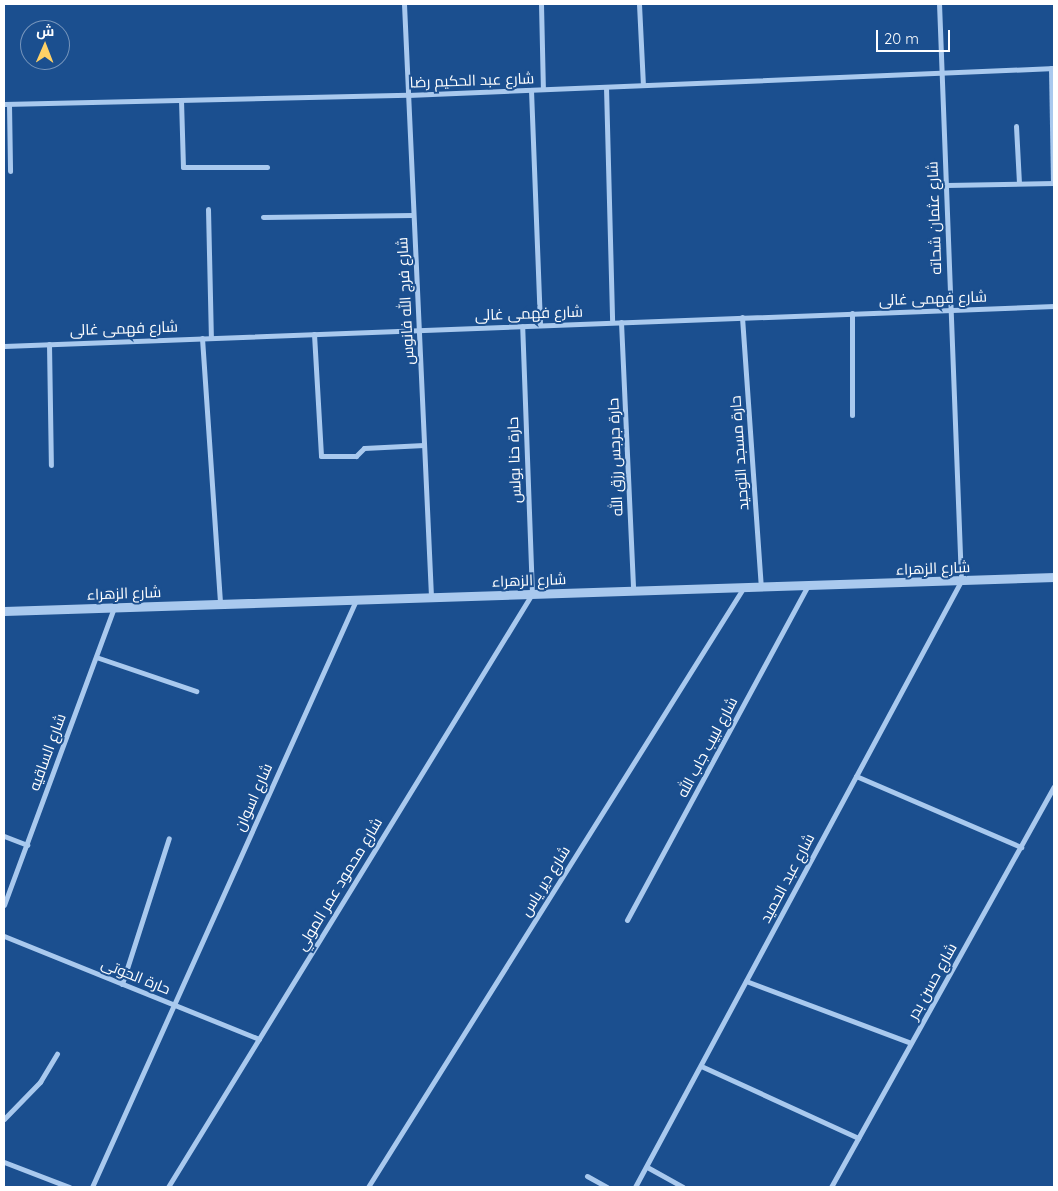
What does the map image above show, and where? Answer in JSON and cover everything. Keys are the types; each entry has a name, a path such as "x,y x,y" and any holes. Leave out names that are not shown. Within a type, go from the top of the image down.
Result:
{"street":[{"name":"شارع فرج الله فانوس","path":"404,4 431,597"},
{"path":"540,4 542,89"},
{"path":"639,4 643,85"},
{"name":"شارع عثمان شحاته","path":"939,4 961,581"},
{"name":"شارع عبد الحكيم رضا","path":"6,104 408,95 1053,68"},
{"path":"946,185 1054,183 1053,68"},
{"path":"606,87 612,322"},
{"path":"532,90 540,325"},
{"path":"181,100 183,167 268,167"},
{"path":"6,104 10,171"},
{"path":"1016,126 1019,183"},
{"path":"208,208 211,338"},
{"path":"263,217 414,215"},
{"name":"شارع فهمى غالى","path":"4,346 1054,306"},
{"path":"852,313 852,415"},
{"name":"حارة مسجد التوحيد","path":"742,317 761,587"},
{"name":"حارة جرجس رزق الله","path":"621,322 633,591"},
{"name":"حارة حنا بولس","path":"522,326 532,594"},
{"path":"314,334 321,456 356,456 364,448 424,445"},
{"path":"202,338 220,604"},
{"path":"49,344 51,465"},
{"name":"شارع الزهراء","path":"4,611 1054,577"},
{"name":"شارع عبد الحميد","path":"635,1187 961,581"},
{"name":"شارع لبيب جاب الله","path":"627,920 808,585"},
{"name":"شارع دير ياس","path":"368,1187 744,588"},
{"name":"شارع محمود عمر المولي","path":"168,1187 532,594"},
{"name":"شارع اسوان","path":"92,1187 356,600"},
{"name":"شارع الساقيه","path":"4,905 114,607"},
{"path":"96,657 196,691"},
{"path":"856,776 1021,847"},
{"name":"شارع حسن بدر","path":"831,1187 1054,787"},
{"path":"4,836 26,845"},
{"path":"122,984 169,838"},
{"name":"حارة الحوتى","path":"4,936 259,1040"},
{"path":"746,980 912,1043"},
{"path":"4,1119 40,1082 57,1054"},
{"path":"701,1066 858,1138"},
{"path":"4,1162 69,1187"},
{"path":"647,1167 683,1187"},
{"path":"587,1176 607,1187"}]}
